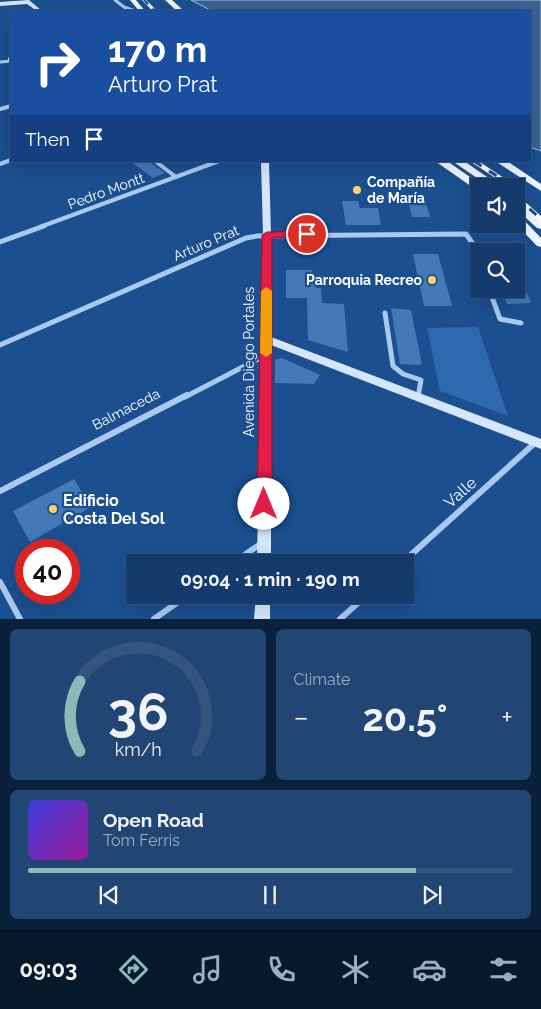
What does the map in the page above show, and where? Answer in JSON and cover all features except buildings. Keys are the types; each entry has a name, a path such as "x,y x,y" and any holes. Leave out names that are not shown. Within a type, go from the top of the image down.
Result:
{"main road":[{"path":"133,0 141,10"},
{"path":"168,0 180,10"},
{"path":"441,162 470,182"},
{"path":"459,162 483,178"},
{"path":"502,162 541,188"},
{"path":"525,211 541,226"},
{"path":"525,227 539,240"}],"street":[{"path":"0,4 27,0 39,10"},
{"path":"115,0 124,7 132,10"},
{"path":"157,162 176,176"},
{"name":"Pedro Montt","path":"0,242 216,162"},
{"name":"Avenida Diego Portales","path":"264,554 267,235 265,162"},
{"name":"Arturo Prat","path":"0,345 246,238 267,235 466,234 472,243"},
{"path":"492,298 500,319 521,323"},
{"path":"385,313 393,366 403,374 421,380 418,398"},
{"path":"266,339 538,443"},
{"name":"Balmaceda","path":"0,491 266,355"},
{"name":"Valle","path":"412,554 538,443"},
{"path":"245,554 264,541"},
{"path":"0,582 20,619"},
{"path":"154,619 175,604"},
{"path":"262,619 263,604"},
{"path":"340,619 357,604"}],"shaded area":[{"path":"191,0 541,0 541,151 531,147 531,10 210,10"},
{"path":"478,327 508,416 440,391 427,328"}],"railway":[{"path":"144,0 154,10"},
{"path":"476,162 500,178"},
{"path":"525,205 541,219"}],"slow traffic":[{"path":"266,291 266,353"}],"place":[{"name":"Compañía de María","path":"357,190"},
{"name":"Parroquia Recreo","path":"432,280"},
{"name":"Edificio Costa Del Sol","path":"53,509"}],"route":[{"path":"264,504 267,235 307,234"}]}
